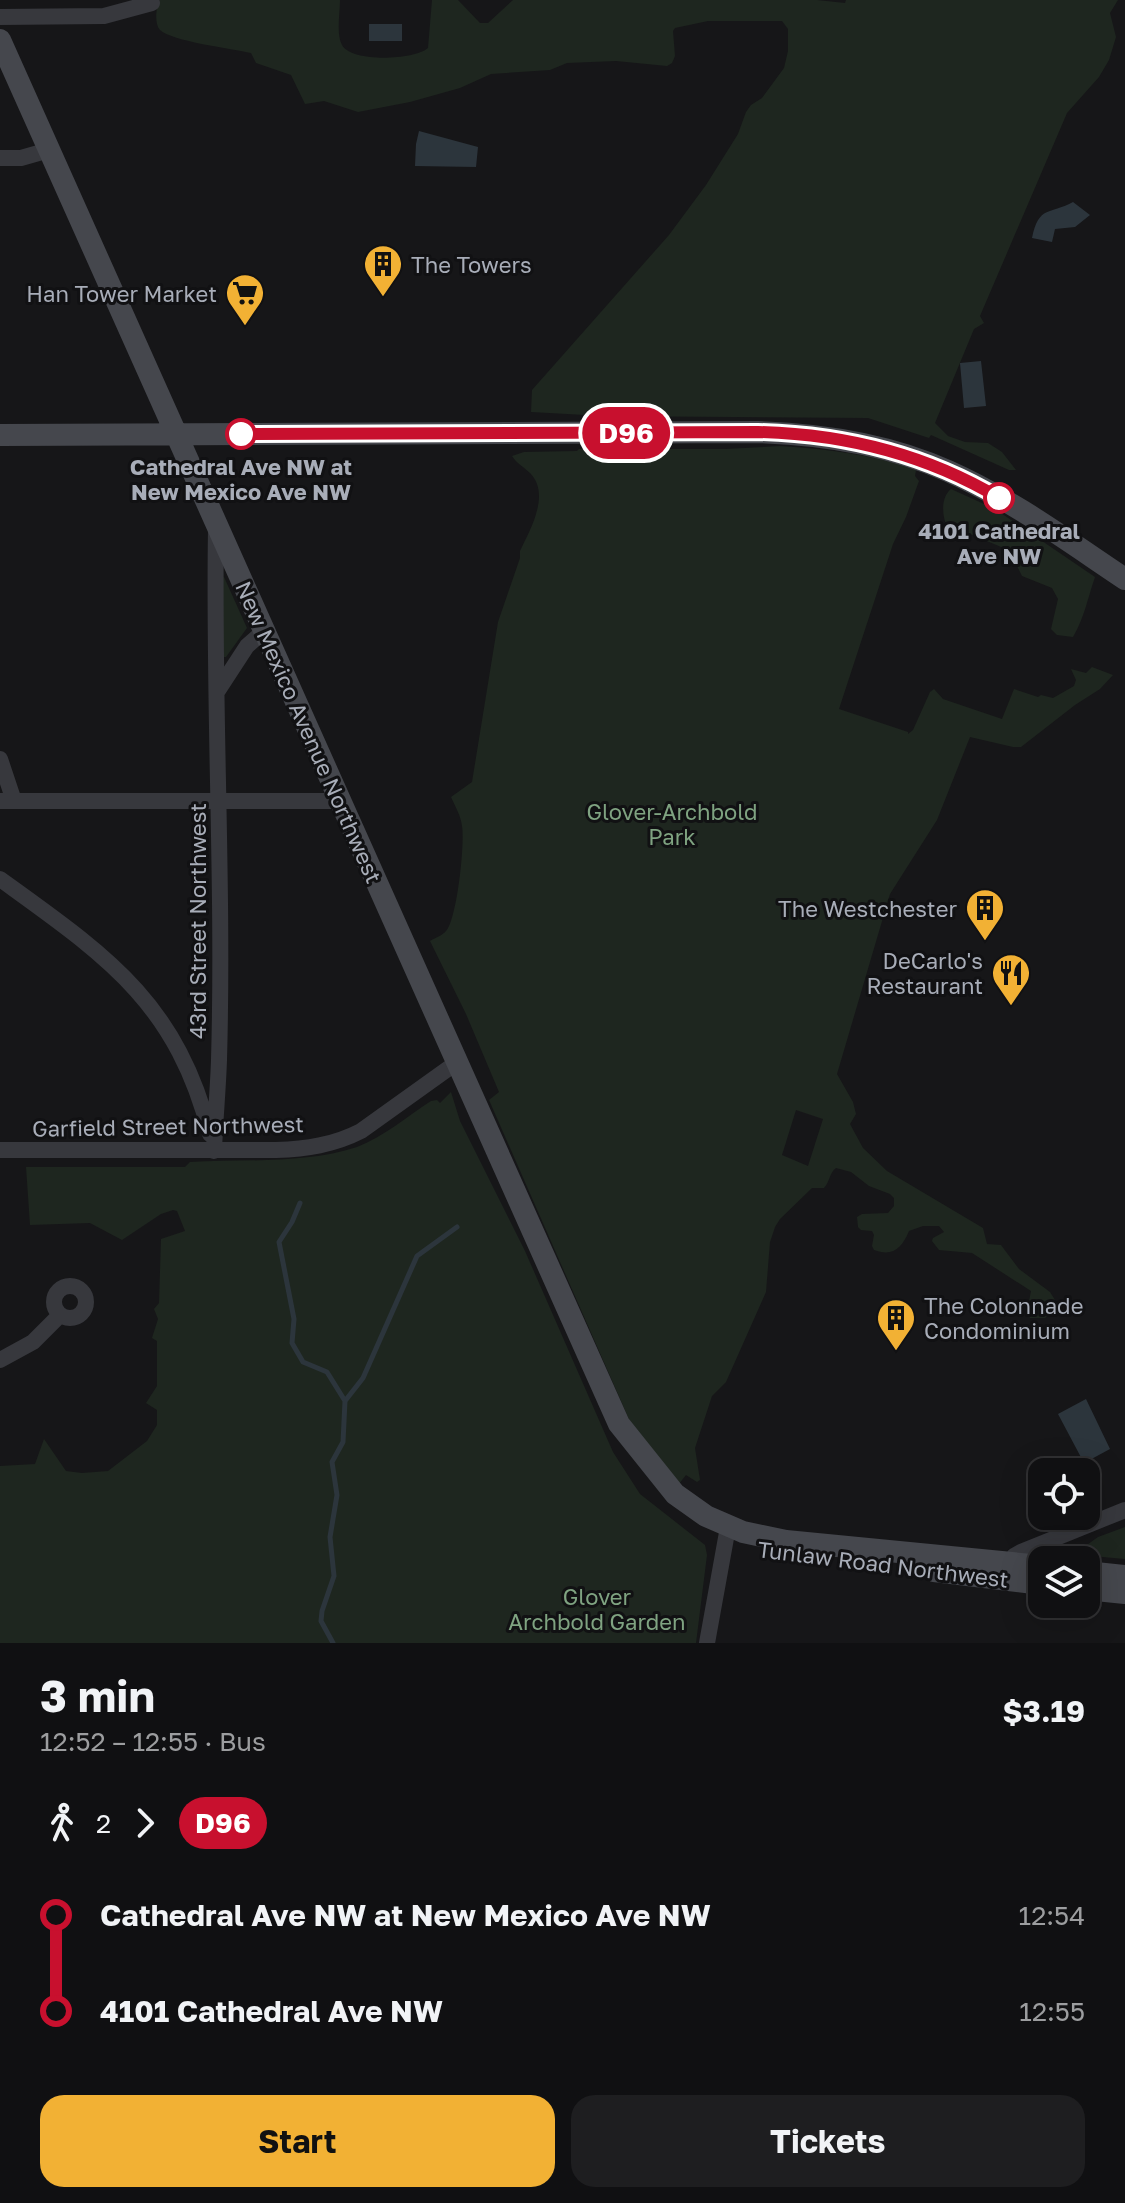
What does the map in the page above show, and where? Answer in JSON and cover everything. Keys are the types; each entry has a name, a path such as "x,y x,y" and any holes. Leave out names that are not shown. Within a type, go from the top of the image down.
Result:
{"street":[{"path":"0,17 104,16 152,3"},
{"name":"New Mexico Avenue Northwest","path":"0,40 619,1424 675,1494 726,1534"},
{"path":"0,158 21,158 49,150"},
{"path":"0,435 758,432 837,438 885,449 951,472 1028,515 1125,579"},
{"name":"43rd Street Northwest","path":"214,1151 219,1060 217,692 214,665 216,525"},
{"path":"217,692 247,646 264,631"},
{"path":"0,759 7,801 339,801"},
{"path":"0,879 124,975 147,1001 173,1037 189,1069 204,1109 214,1151"},
{"name":"Garfield Street Northwest","path":"0,1150 295,1149 347,1138 375,1122 456,1063"},
{"path":"0,1360 33,1342 60,1315"},
{"path":"1007,1571 1021,1552 1125,1510"},
{"path":"707,1643 726,1534"},
{"name":"Tunlaw Road Northwest","path":"726,1534 1007,1571 1028,1579"},
{"name":"Tunlaw Road Northwest","path":"1007,1571 1028,1568"},
{"path":"1100,1573 1125,1576"},
{"path":"1100,1590 1125,1593"}],"green space":[{"path":"160,0 340,0 342,45 358,55 384,58 410,55 428,48 432,0 458,0 480,23 488,23 513,0 817,0 845,3 846,0 1118,0 1110,13 1116,37 1109,60 1099,77 1067,113 980,316 984,323 974,329 935,423 948,436 965,442 988,443 1002,452 1016,470 1009,470 931,435 929,438 868,418 603,416 531,412 532,390 669,235 738,134 746,112 762,98 784,68 788,29 782,21 708,21 675,28 675,56 667,66 616,61 567,63 550,70 491,74 460,88 358,112 324,101 305,104 291,75 256,63 251,53 166,34 157,23"},
{"name":"Glover-Archbold Park","path":"780,446 815,449 866,456 916,470 915,476 919,481 893,544 839,709 908,734 934,689 943,699 1002,719 1014,689 1053,698 1074,686 1076,680 1071,669 1086,673 1092,667 1113,675 1100,689 1021,747 970,737 937,820 890,894 837,1074 853,1102 856,1114 850,1124 863,1148 887,1171 983,1228 987,1244 1001,1245 1019,1269 1050,1292 1055,1300 1053,1311 1045,1318 1030,1318 1027,1312 1031,1291 972,1253 939,1250 932,1241 944,1232 939,1226 923,1226 909,1231 900,1246 892,1252 874,1250 872,1231 861,1230 857,1217 888,1213 894,1206 894,1198 869,1186 851,1172 836,1168 824,1188 812,1188 775,1227 770,1242 766,1292 726,1382 712,1396 695,1448 700,1480 697,1482 686,1475 675,1489 635,1433 489,1100 499,1092 466,1014 430,941 446,931 454,912 463,835 451,797 472,782 498,622 539,501 536,482 512,456 524,452 579,449","holes":["796,1110 823,1119 808,1166 782,1155"]},
{"path":"951,489 995,509 1095,577 1073,637 1057,635 1051,629 1058,599 1052,588 1022,576 1006,549 946,524 943,506 945,496"},
{"path":"224,577 247,628 226,657 223,657 221,578"},
{"name":"Glover Archbold Garden","path":"451,1092 460,1121 525,1251 613,1452 640,1494 705,1545 707,1555 696,1643 0,1643 0,1466 35,1464 44,1439 66,1471 108,1471 147,1441 157,1425 157,1410 146,1403 157,1386 157,1341 152,1338 158,1319 154,1309 159,1303 161,1239 185,1231 177,1211 173,1210 161,1214 122,1240 90,1223 30,1225 26,1167 185,1167 190,1162 317,1156 367,1143 431,1101 440,1103"},
{"path":"1125,1527 1125,1559 1100,1557 1100,1546 1085,1546 1098,1537"}],"shaded area":[{"path":"369,24 402,24 402,41 369,41"},
{"path":"419,131 478,147 476,167 415,166"},
{"path":"1073,202 1090,215 1075,227 1055,229 1052,242 1032,238 1038,220 1046,212"},
{"path":"981,361 986,406 964,408 960,363"},
{"path":"1086,1399 1110,1449 1093,1458 1081,1458 1058,1414"}],"waterway":[{"path":"300,1203 279,1242 294,1319 292,1343 303,1362 327,1372 345,1401"},
{"path":"333,1643 321,1621 334,1576 330,1537 337,1495 332,1462 343,1442 345,1401 363,1378 417,1256 457,1227"}],"bus line":[{"name":"D96","path":"241,434 789,433 837,438 907,456 951,472 999,498"}],"place":[{"name":"The Towers","path":"383,298"},
{"name":"Han Tower Market","path":"245,327"},
{"name":"Cathedral Ave NW at New Mexico Ave NW","path":"241,434"},
{"name":"4101 Cathedral Ave NW","path":"999,498"},
{"name":"The Westchester","path":"985,942"},
{"name":"DeCarlo's Restaurant","path":"1011,1007"},
{"name":"The Colonnade Condominium","path":"896,1352"}]}
